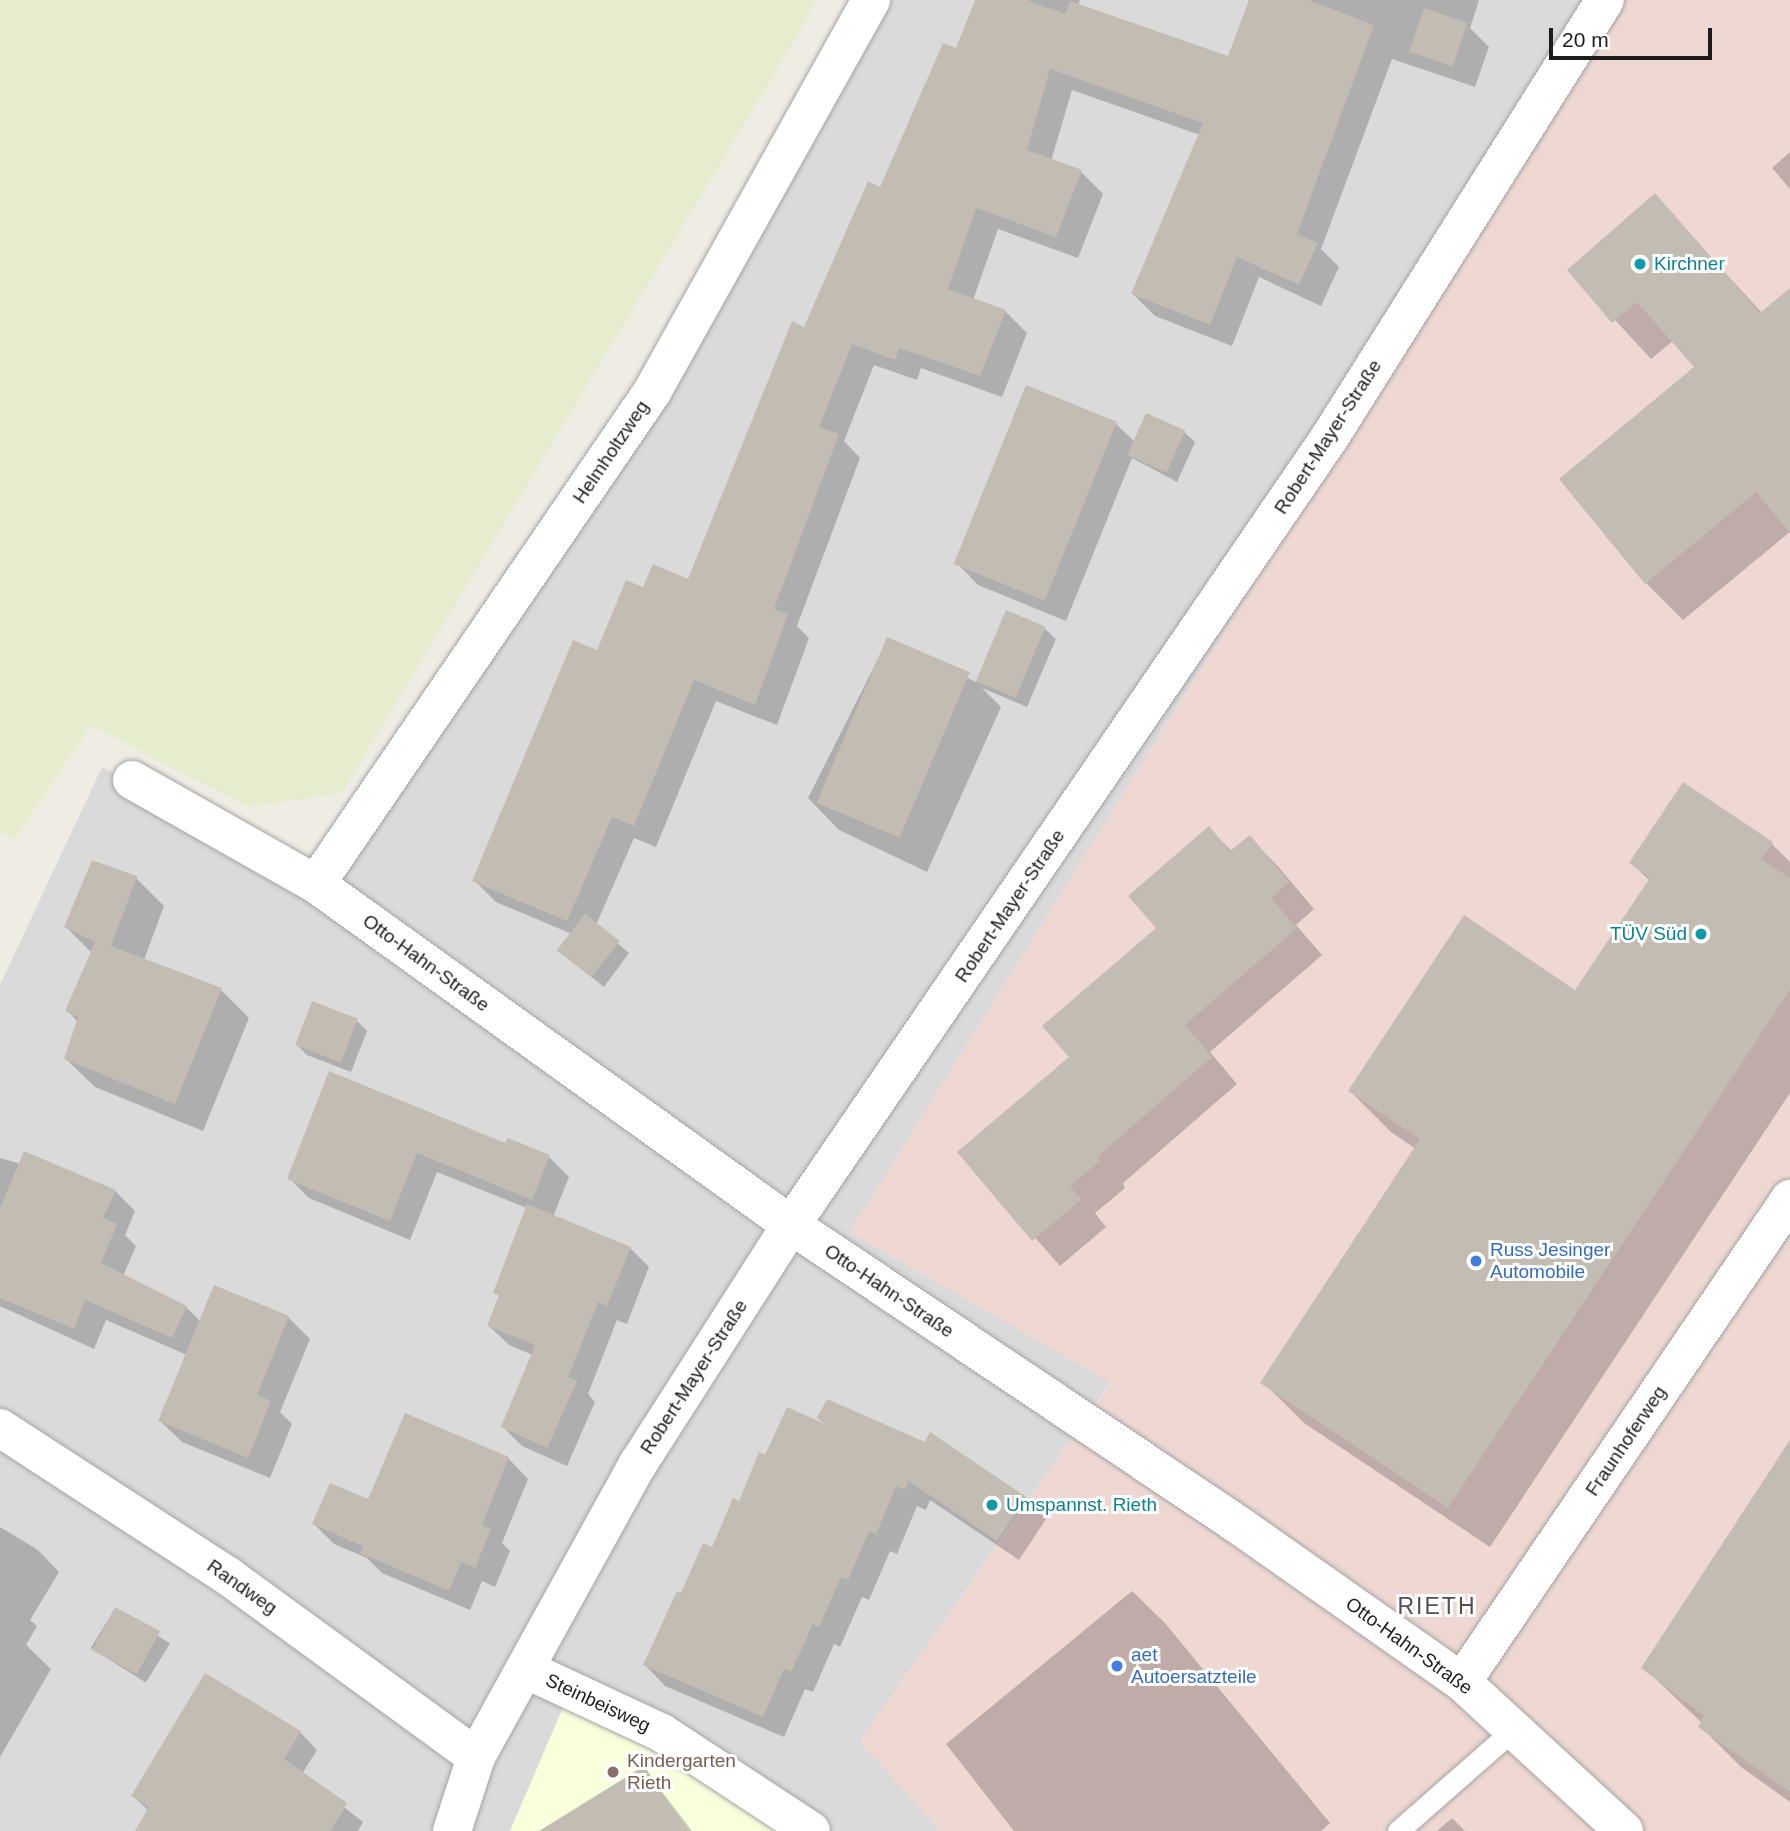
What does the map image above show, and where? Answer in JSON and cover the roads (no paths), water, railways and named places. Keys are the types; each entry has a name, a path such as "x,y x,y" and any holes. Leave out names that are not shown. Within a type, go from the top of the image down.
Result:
{"street":[{"name":"Helmholtzweg","path":"316,884 652,391 871,0"},
{"name":"Robert-Mayer-Straße","path":"452,1831 475,1757 638,1464 791,1225 1330,437 1605,0"},
{"name":"Otto-Hahn-Straße","path":"132,780 316,884 791,1225 1237,1524 1462,1682 1624,1831"},
{"name":"Fraunhoferweg","path":"1462,1682 1790,1199"},
{"name":"Randweg","path":"0,1427 228,1576 475,1757"},
{"name":"Steinbeisweg","path":"525,1669 662,1733 811,1831"}],"lane":[{"path":"1398,1831 1514,1729"}],"place":[{"name":"Kirchner","path":"1640,264"},
{"name":"TÜV Süd","path":"1701,934"},
{"name":"Russ Jesinger Automobile","path":"1476,1261"},
{"name":"Umspannst. Rieth","path":"992,1505"},
{"name":"aet Autoersatzteile","path":"1117,1666"},
{"name":"Kindergarten Rieth","path":"613,1772"}],"district":[{"name":"RIETH","path":"1437,1606"}]}
